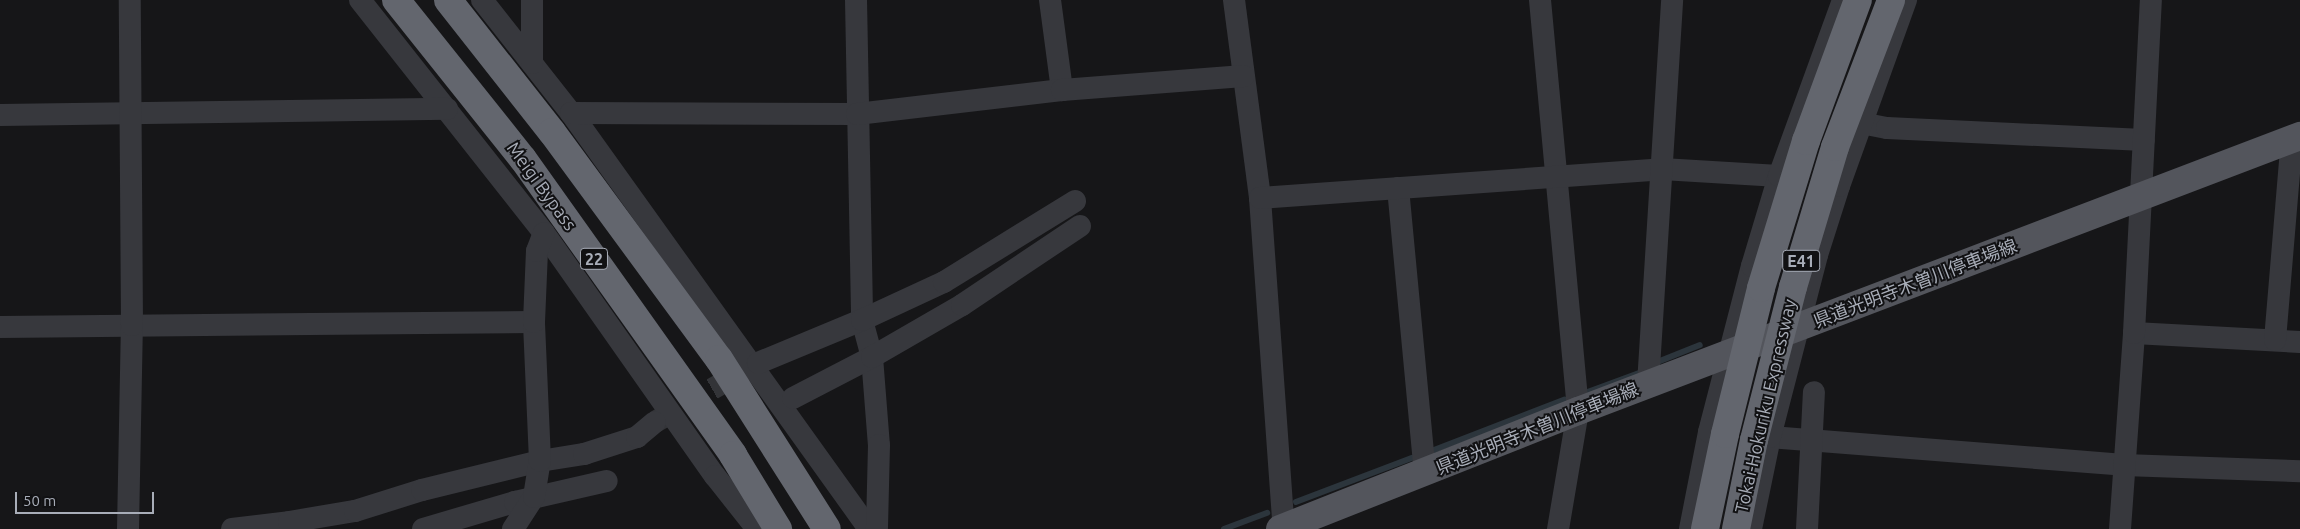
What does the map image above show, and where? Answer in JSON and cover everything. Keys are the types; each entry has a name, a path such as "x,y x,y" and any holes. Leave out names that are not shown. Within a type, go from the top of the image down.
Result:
{"highway":[{"name":"Meigi Bypass","path":"396,0 523,159 733,455 778,529"},
{"name":"22","path":"448,0 552,132 719,359 828,529"},
{"name":"Tokai-Hokuriku Expressway","path":"1705,529 1725,434 1761,288 1806,141 1858,0"},
{"name":"Tokai-Hokuriku Expressway","path":"1736,529 1754,440 1793,287 1835,147 1890,0"}],"main road":[{"name":"県道光明寺木曽川停車場線","path":"1283,528 1648,384 2296,138"}],"street":[{"path":"128,529 132,326 130,0"},
{"path":"360,0 544,233 715,476 757,529"},
{"path":"482,0 571,113 868,529"},
{"path":"532,0 532,63"},
{"path":"856,0 862,320 872,357 879,445 877,529"},
{"path":"1050,0 1062,90"},
{"path":"1234,0 1260,198 1283,528"},
{"path":"1540,0 1578,411 1558,529"},
{"path":"1648,384 1672,0"},
{"path":"1690,529 1709,432 1728,354 1778,176 1843,0"},
{"path":"1751,529 1770,437 1797,327 1838,186 1906,0"},
{"path":"2120,529 2134,333 2151,0"},
{"path":"571,113 857,114 1062,90 1243,76"},
{"path":"0,114 447,110"},
{"path":"1861,123 1887,128 2144,140"},
{"path":"2275,340 2296,138"},
{"path":"1260,198 1662,169 1778,176"},
{"path":"1398,188 1425,473"},
{"path":"758,363 862,320 944,282 1075,201"},
{"path":"793,398 872,357 962,305 1080,226"},
{"path":"512,529 534,498 540,461 534,322 537,251 544,233"},
{"path":"0,327 534,322"},
{"path":"2134,333 2300,342"},
{"path":"1807,529 1814,392"},
{"path":"232,529 355,511 422,490 540,461 584,454 637,438 655,422"},
{"path":"1770,437 2124,464 2300,470"},
{"path":"423,529 534,498 607,481"}],"waterway":[{"path":"1655,363 1700,345"},
{"path":"1585,393 1639,373"},
{"path":"1429,452 1564,400"},
{"path":"1296,502 1412,458"},
{"path":"1224,529 1267,513"}],"tunnel":[{"path":"655,422 745,370"}]}
